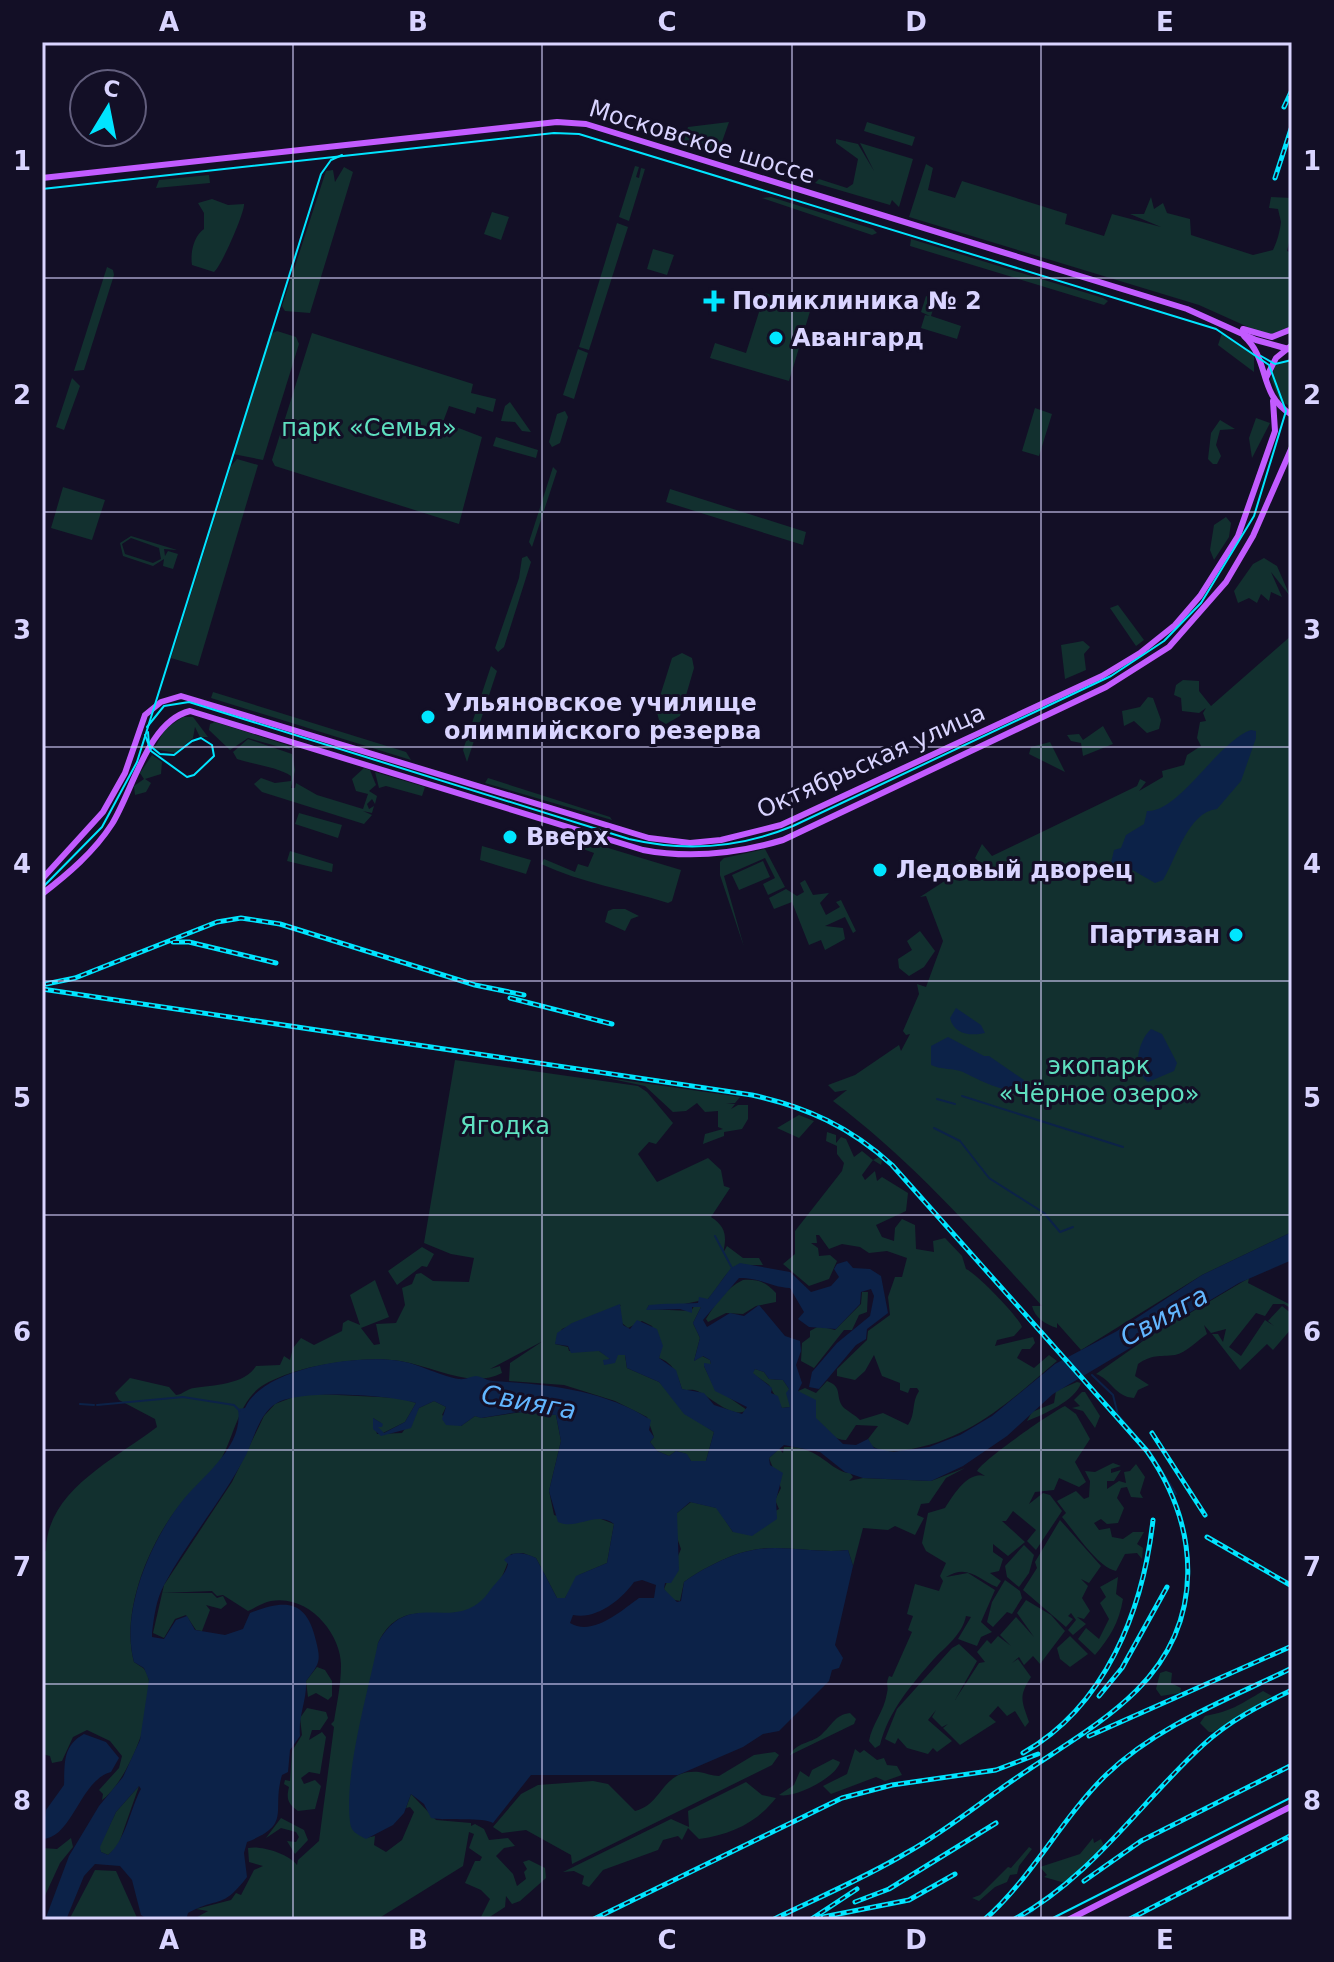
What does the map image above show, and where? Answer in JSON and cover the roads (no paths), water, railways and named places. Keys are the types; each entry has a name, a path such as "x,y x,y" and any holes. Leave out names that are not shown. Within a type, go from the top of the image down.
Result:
{"main road":[{"name":"Московское шоссе","path":"42,178 557,122 586,124 1187,309 1238,331 1291,348"},
{"path":"1227,325 1265,337 1281,335 1292,329"},
{"name":"Московское шоссе","path":"1238,331 1255,346 1273,401"},
{"path":"1266,378 1276,358 1291,348"},
{"path":"1273,401 1290,412"},
{"name":"Октябрьская улица","path":"194,697 633,833 690,843 759,832 1102,676 1140,653 1175,625 1224,561 1249,512 1275,431 1273,401"},
{"name":"Октябрьская улица","path":"190,711 625,845 695,855 754,849 783,840 1109,685 1161,653 1216,597 1262,517 1292,447"},
{"path":"1249,512 1262,517"},
{"path":"42,879 103,812 125,773 143,719 166,699 194,697 190,711 169,720 157,734 110,826 87,854 42,894"},
{"path":"448,788 451,777"},
{"path":"876,781 882,793"},
{"path":"1068,1920 1292,1806"}],"water":[{"path":"1251,730 1256,731 1256,738 1241,781 1217,809 1198,818 1163,880 1155,883 1124,865 1111,863 1114,850 1121,848 1126,835 1144,824 1147,811 1159,809 1172,801 1225,748"},
{"path":"956,1008 981,1025 985,1033 969,1034 955,1028 950,1018"},
{"path":"1151,1029 1162,1034 1177,1063 1174,1071 1148,1082 1139,1070 1138,1056"},
{"path":"948,1037 989,1056 1024,1080 1024,1090 1001,1088 959,1071 931,1065 931,1046"},
{"name":"Свияга","path":"1292,1232 1292,1260 1239,1283 1053,1394 1007,1436 963,1466 931,1481 863,1478 845,1472 820,1452 784,1445 769,1458 770,1465 783,1473 776,1500 777,1519 752,1536 733,1532 716,1508 690,1502 677,1513 679,1570 671,1583 665,1583 664,1589 677,1602 681,1601 684,1582 744,1552 764,1548 848,1550 853,1566 835,1645 843,1658 839,1668 832,1670 829,1681 779,1731 763,1734 743,1747 678,1775 531,1775 493,1823 431,1818 424,1804 411,1794 404,1813 393,1825 366,1839 352,1828 350,1780 378,1643 391,1626 404,1616 464,1611 478,1604 505,1571 508,1564 504,1560 515,1554 536,1558 557,1598 565,1598 576,1576 607,1563 614,1524 600,1519 572,1524 558,1522 549,1491 561,1441 556,1415 517,1412 481,1418 475,1416 461,1426 446,1425 442,1419 446,1407 434,1401 419,1408 411,1428 381,1436 373,1429 373,1418 383,1424 378,1427 384,1433 405,1422 416,1403 367,1396 325,1395 277,1403 262,1419 237,1472 164,1585 157,1603 152,1633 152,1637 164,1639 176,1620 187,1616 195,1630 225,1635 243,1629 250,1613 274,1606 293,1606 307,1617 319,1653 318,1662 306,1681 300,1736 290,1750 288,1772 282,1775 275,1823 247,1842 244,1853 247,1877 239,1887 226,1898 188,1913 186,1920 149,1920 141,1915 132,1880 120,1866 95,1864 84,1876 66,1920 45,1920 69,1856 99,1806 123,1777 140,1740 149,1680 144,1668 134,1662 131,1621 141,1577 150,1555 171,1516 229,1447 238,1423 238,1409 245,1408 255,1394 271,1382 314,1366 383,1359 459,1379 476,1376 491,1381 575,1390 613,1401 651,1420 649,1430 654,1437 650,1442 657,1451 669,1456 676,1451 687,1454 691,1461 706,1461 714,1432 684,1414 659,1382 627,1368 625,1355 618,1355 615,1363 604,1365 603,1360 610,1359 599,1351 571,1353 568,1346 555,1344 557,1333 572,1323 620,1304 623,1325 630,1329 637,1320 657,1329 663,1346 659,1358 676,1370 682,1389 704,1393 714,1405 742,1414 747,1407 715,1391 704,1366 704,1363 711,1364 710,1360 703,1356 694,1361 700,1338 693,1323 701,1307 692,1307 692,1313 680,1309 646,1310 649,1305 698,1303 699,1297 708,1299 731,1268 740,1263 790,1272 811,1292 831,1286 839,1277 834,1269 837,1264 847,1261 853,1268 870,1269 881,1276 888,1313 867,1329 866,1339 856,1345 819,1389 809,1387 812,1372 837,1343 870,1316 874,1296 871,1289 861,1292 860,1304 836,1329 809,1327 798,1319 804,1312 790,1288 739,1278 703,1320 707,1327 730,1313 744,1316 759,1305 785,1336 800,1341 801,1351 796,1365 802,1383 798,1391 816,1400 816,1418 843,1444 856,1445 868,1439 874,1448 893,1452 929,1447 960,1435 992,1416 1055,1364 1117,1331 1202,1275","holes":["755,1369 764,1372 769,1379 783,1380 789,1389 786,1393 790,1407 782,1408 778,1396 771,1393 772,1388 753,1373","642,1580 656,1585 654,1598 639,1598 616,1615 588,1627 570,1623 573,1615 591,1614 608,1607 634,1582","139,1786 141,1789 123,1833 108,1855 101,1852 100,1847 116,1812"]},
{"path":"84,1734 106,1742 119,1758 111,1772 91,1786 61,1830 42,1839 46,1810 64,1785 68,1750"}],"waterway":[{"path":"962,1096 1123,1147"},
{"path":"937,1099 955,1104"},
{"path":"934,1128 960,1141 989,1178 1044,1213 1060,1232 1073,1227"},
{"path":"715,1236 732,1268"},
{"path":"1092,1375 1113,1395 1118,1415 1151,1453 1176,1494"},
{"path":"97,1405 183,1397 234,1405 240,1411"},
{"path":"80,1404 94,1405"},
{"path":"1020,1920 1033,1911"}],"tram line":[{"path":"42,189 554,133 579,134 1216,329 1269,365 1286,411 1254,516 1201,603 1164,641 1111,676 793,826 753,839 712,846 671,846 629,839 189,702 164,706 147,727"},
{"path":"42,888 102,827 137,762 321,174 331,160 342,155"},
{"path":"1261,356 1275,364 1292,360"},
{"path":"145,735 151,751 187,777 194,775 214,756 212,745 201,738 174,755 160,754 149,745 148,732"},
{"path":"1049,1920 1292,1797"}],"railway":[{"path":"1284,107 1292,90"},
{"path":"1275,178 1292,126"},
{"path":"46,984 75,978 217,922 241,918 280,924 475,985 524,995"},
{"path":"173,942 189,942 276,963"},
{"path":"42,989 752,1095 809,1112 844,1129 892,1165 1147,1451 1165,1480 1178,1511 1188,1573 1184,1604 1175,1634 1159,1663 1137,1690 1110,1714 937,1834 875,1870 772,1920"},
{"path":"510,998 612,1024"},
{"path":"1152,1433 1205,1515"},
{"path":"1023,1753 1052,1733 1077,1709 1115,1653 1140,1588 1153,1520"},
{"path":"1207,1537 1292,1586"},
{"path":"1099,1696 1122,1668 1167,1587"},
{"path":"1089,1736 1292,1646"},
{"path":"984,1920 1017,1886 1090,1792 1126,1757 1195,1714 1292,1668"},
{"path":"1013,1920 1041,1903 1091,1862 1213,1736 1245,1714 1292,1690"},
{"path":"592,1920 842,1798 892,1785 996,1770 1038,1754"},
{"path":"1084,1881 1141,1841 1292,1765"},
{"path":"855,1902 889,1889 996,1823"},
{"path":"1128,1920 1292,1835"},
{"path":"823,1917 909,1900 955,1874"},
{"path":"810,1920 857,1889"}],"place":[{"name":"Поликлиника № 2","path":"714,301"},
{"name":"Авангард","path":"776,338"},
{"name":"Ульяновское училище олимпийского резерва","path":"428,717"},
{"name":"Вверх","path":"510,837"},
{"name":"Ледовый дворец","path":"880,870"},
{"name":"Партизан","path":"1236,935"}],"park label":[{"name":"парк «Семья»","path":"369,428"},
{"name":"экопарк «Чёрное озеро»","path":"1099,1080"},
{"name":"Ягодка","path":"505,1126"}]}
